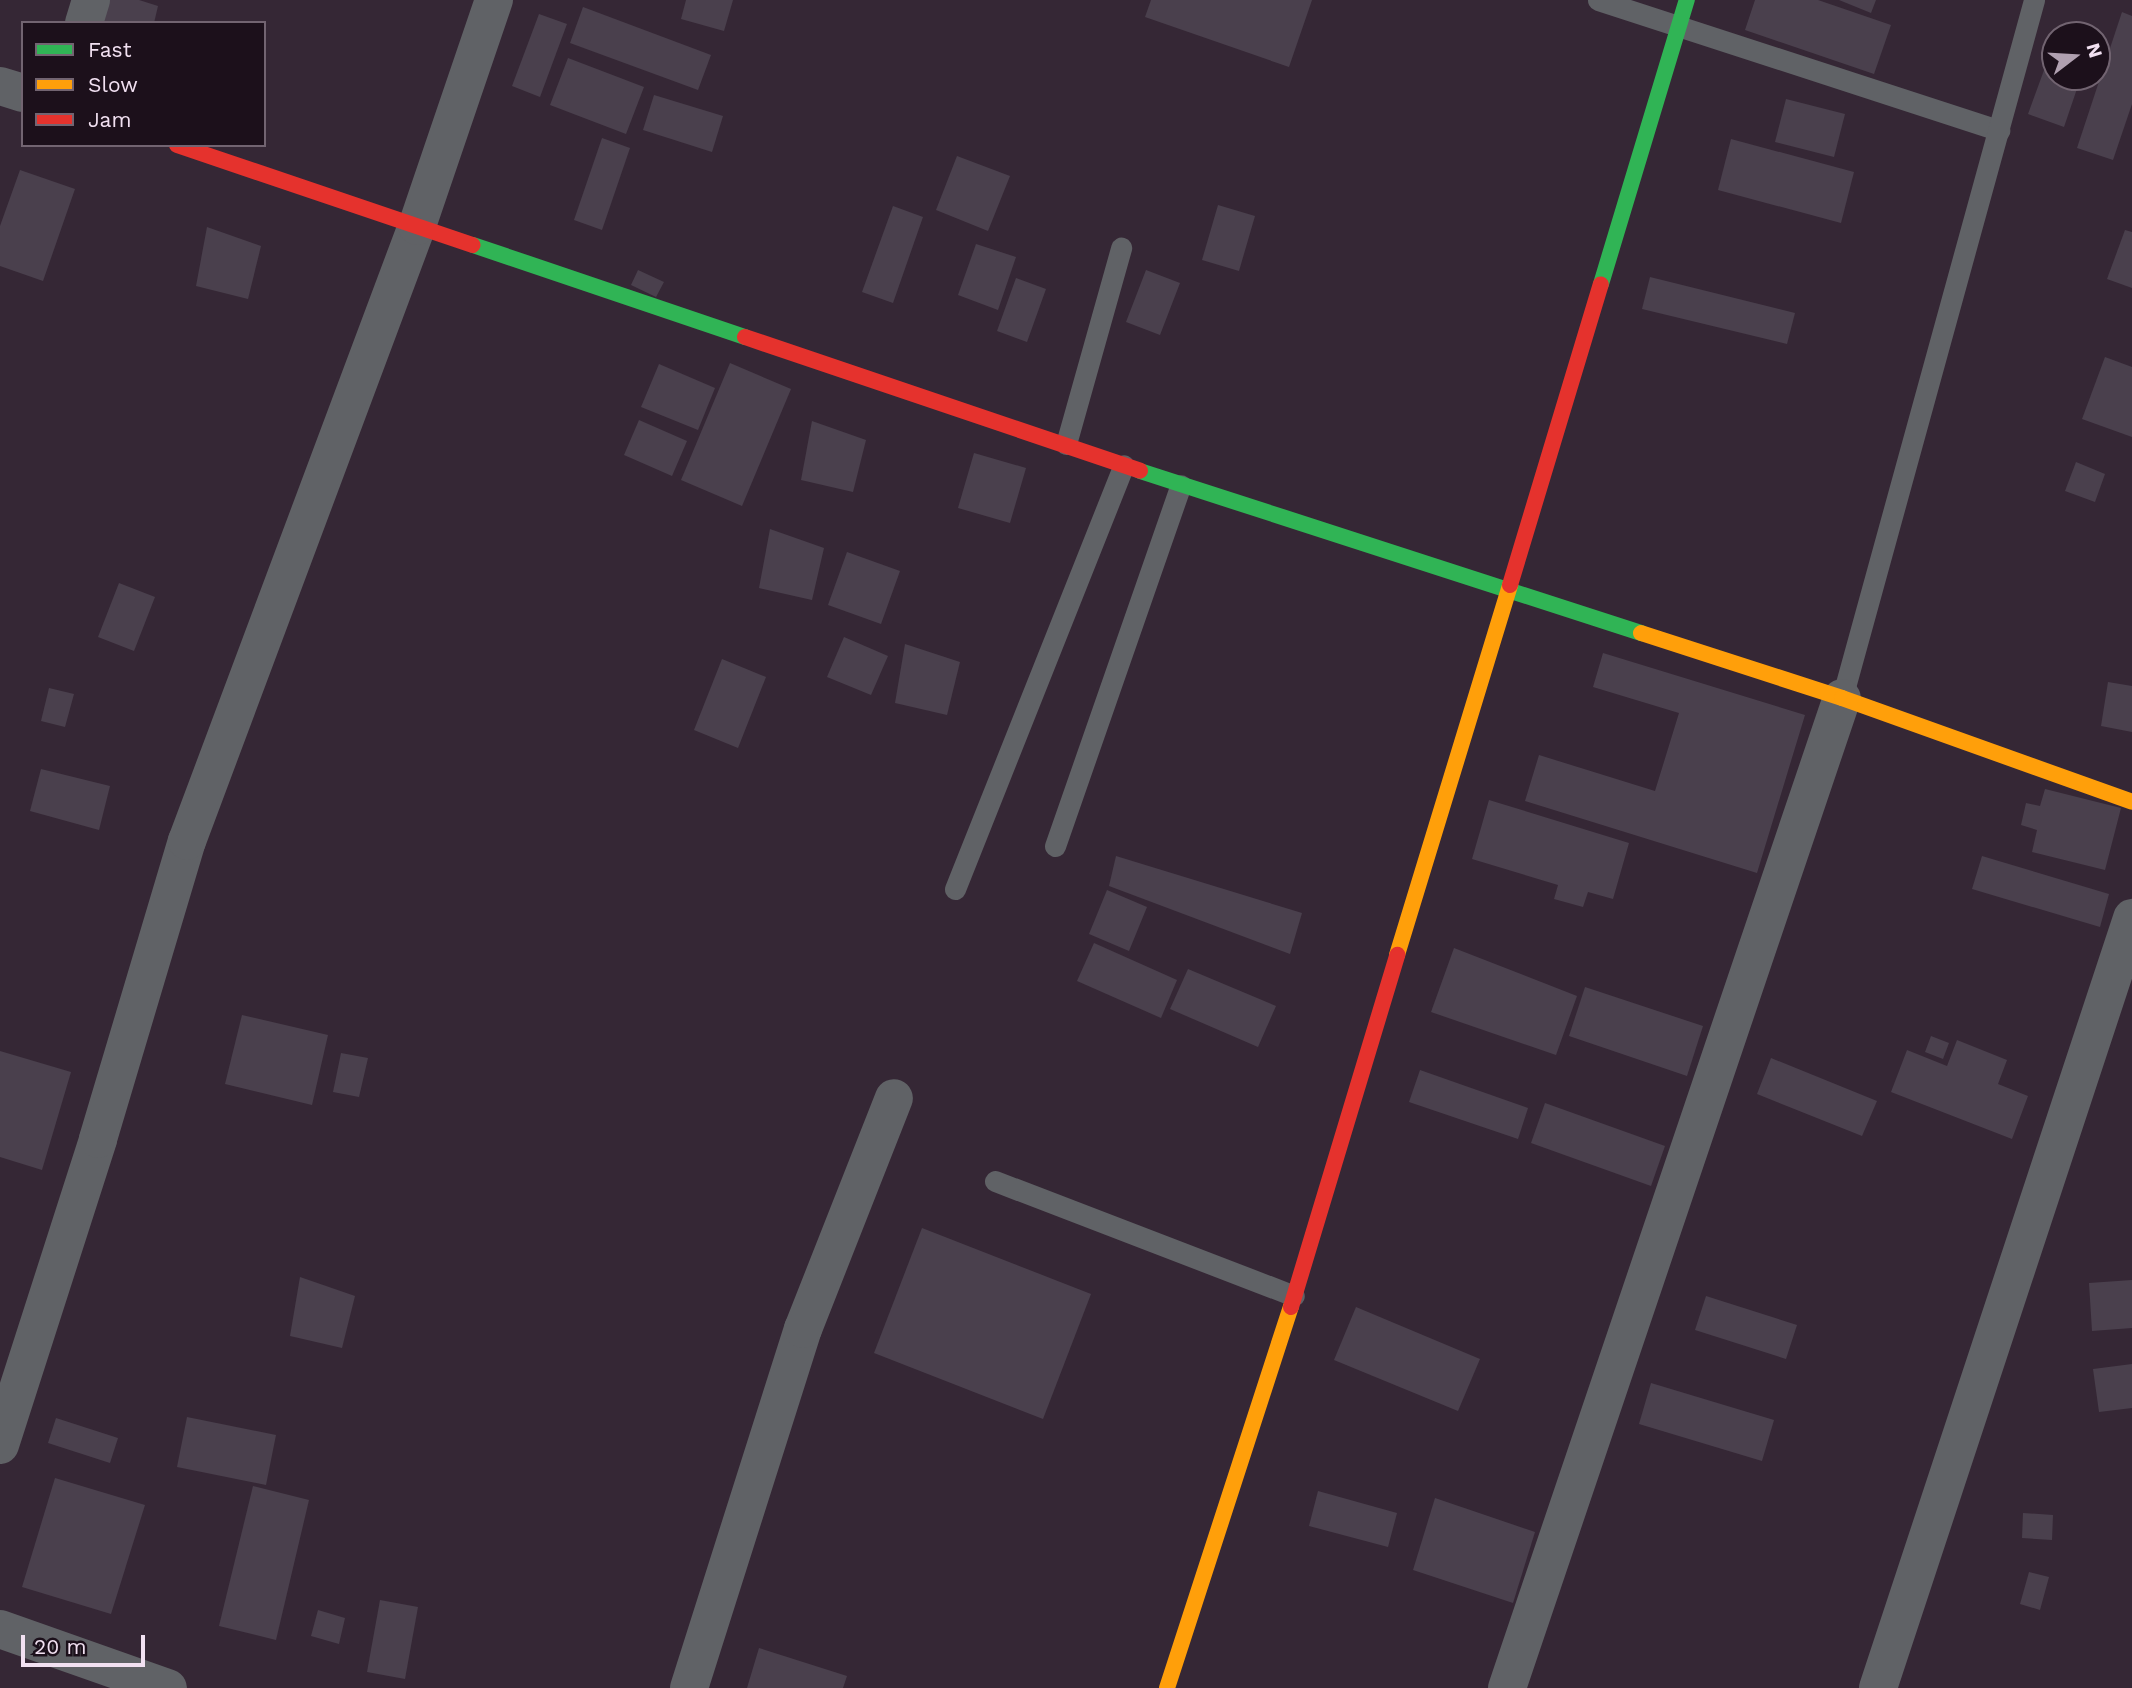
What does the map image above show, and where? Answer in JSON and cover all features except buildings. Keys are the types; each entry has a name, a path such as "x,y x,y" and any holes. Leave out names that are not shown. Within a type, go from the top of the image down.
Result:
{"street":[{"path":"85,21 91,0"},
{"path":"0,1445 98,1139 187,841 417,226 494,0"},
{"path":"1167,1688 1294,1296 1506,586 1687,0"},
{"path":"0,86 21,92"},
{"path":"183,147 1181,485 1506,586 1842,698 2132,802"},
{"path":"1507,1688 1842,698"},
{"path":"1878,1688 2132,918"},
{"path":"689,1688 803,1329 894,1098"},
{"path":"0,1629 168,1688"}],"lane":[{"path":"1598,0 1679,23 1999,130"},
{"path":"1842,698 2034,0"},
{"path":"1066,444 1121,247"},
{"path":"955,890 1124,465"},
{"path":"1055,846 1181,485"},
{"path":"995,1181 1294,1296"}],"traffic: fast":[{"path":"1601,284 1687,0"},
{"path":"473,245 745,337"},
{"path":"1140,471 1641,633"}],"traffic: slow":[{"path":"1397,955 1510,585"},
{"path":"1641,633 1842,698 2132,802"},
{"path":"1167,1688 1291,1307"}],"traffic: jam":[{"path":"183,147 473,245"},
{"path":"1510,585 1601,284"},
{"path":"745,337 1140,471"},
{"path":"1291,1307 1397,955"}]}
